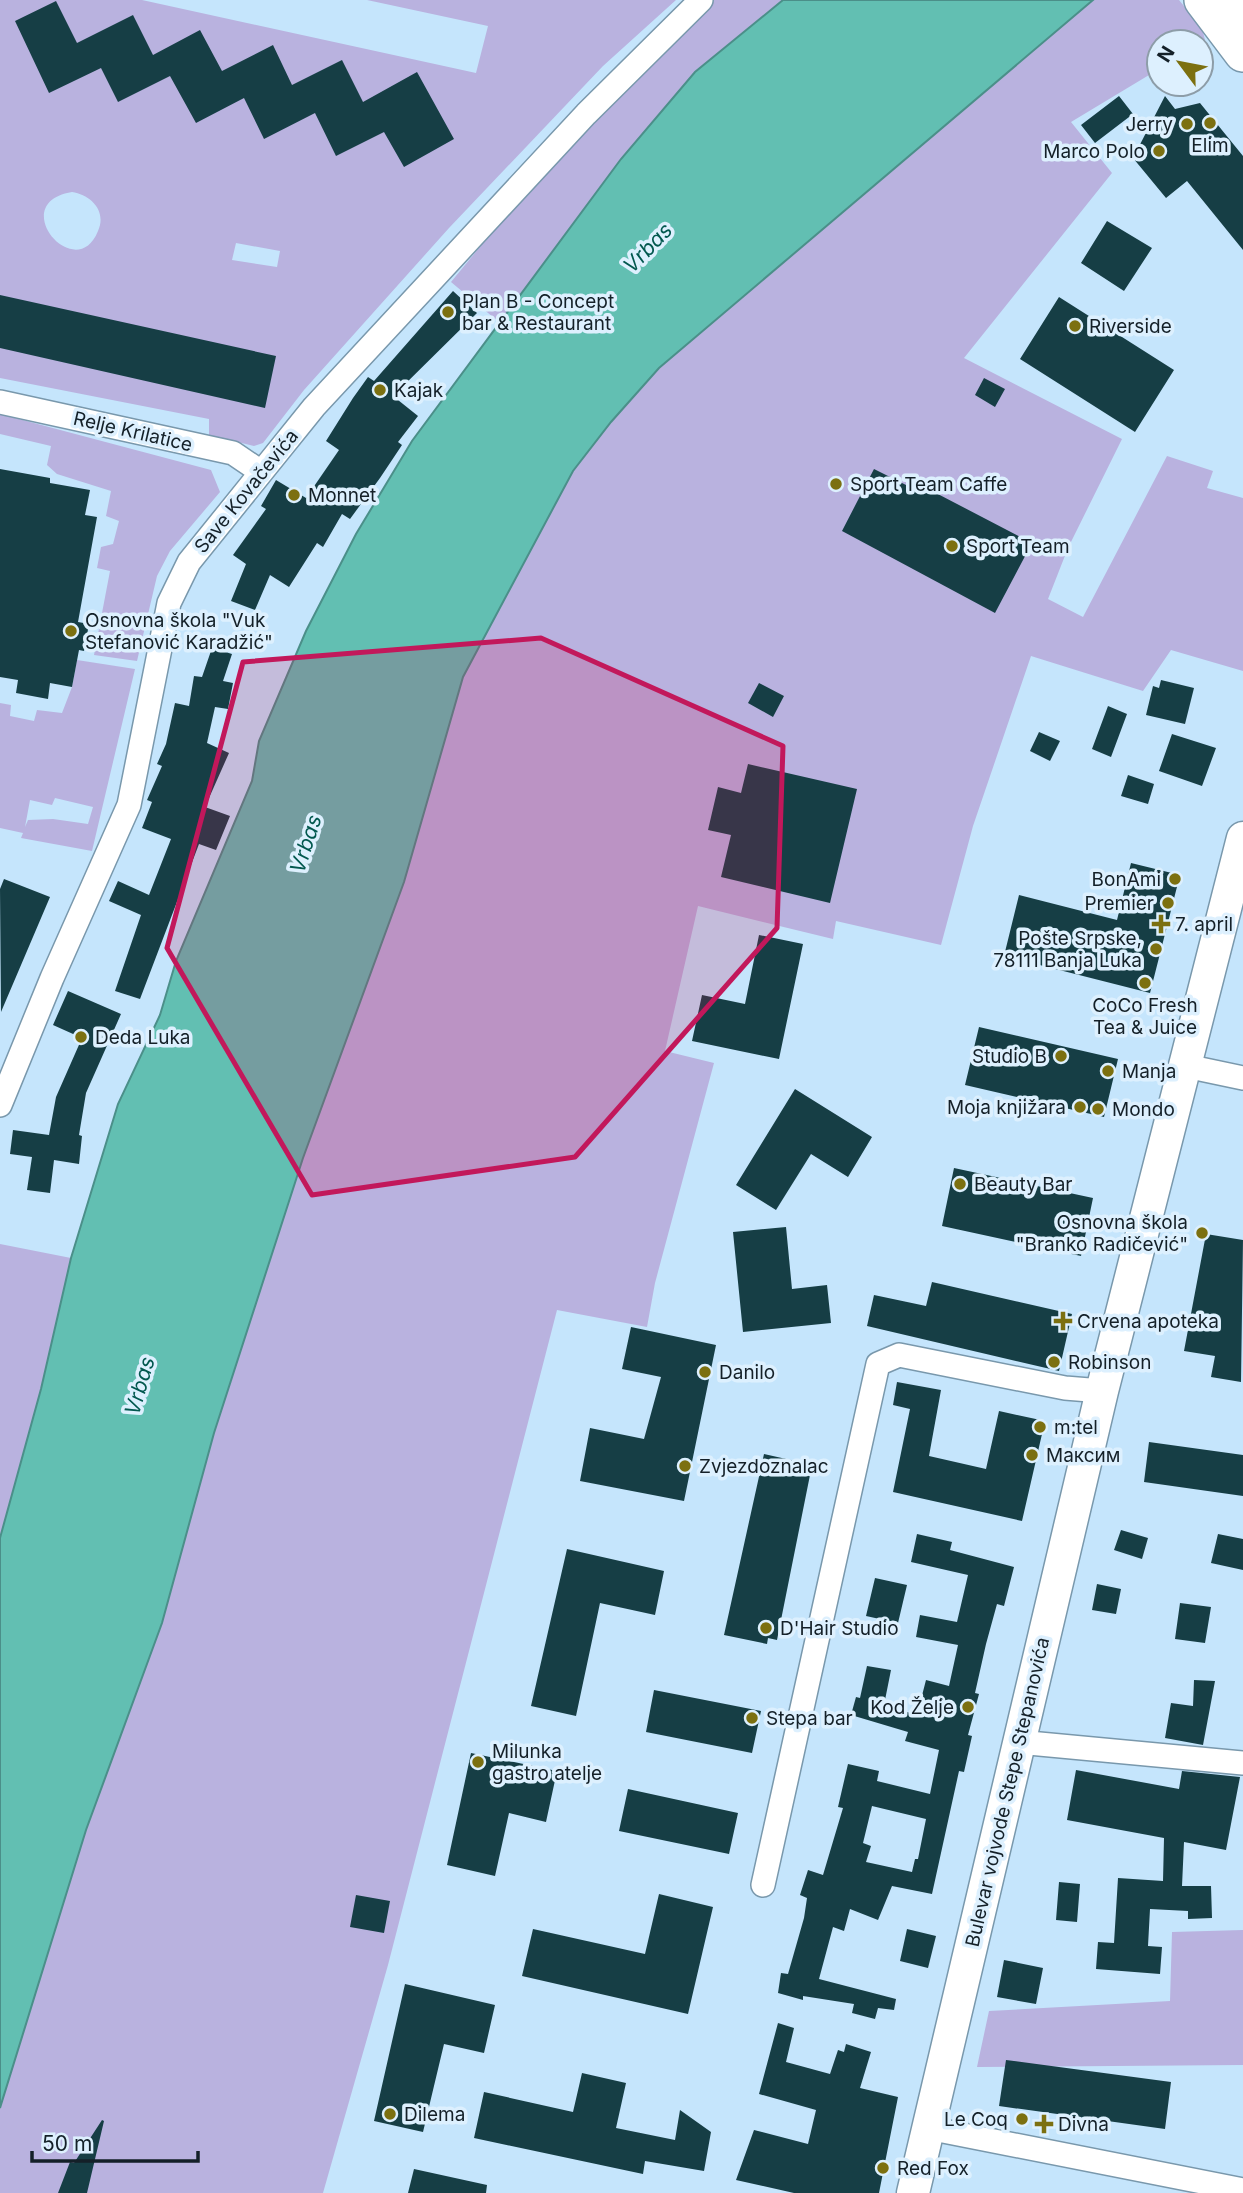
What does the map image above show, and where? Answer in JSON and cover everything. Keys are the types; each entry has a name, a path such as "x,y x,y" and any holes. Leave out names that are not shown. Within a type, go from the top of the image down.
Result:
{"main road":[{"path":"1228,5 1243,53"}],"street":[{"name":"Save Kovačevića","path":"2,1091 130,804 169,603 189,562 313,407 586,114 701,0"},
{"name":"Relje Krilatice","path":"0,402 233,453 261,472"},
{"name":"Bulevar vojvode Stepe Stepanovića","path":"913,2193 1102,1391 1243,838"},
{"path":"1186,1066 1243,1078"},
{"path":"763,1885 878,1364 899,1356 1065,1388 1102,1391"},
{"path":"1018,1742 1243,1763"},
{"path":"928,2128 1243,2190"}],"highlighted area":[{"path":"541,638 783,746 777,928 575,1157 312,1195 167,948 243,662"}],"shaded area":[{"path":"0,0 142,0 476,73 488,26 367,0 676,0 603,66 449,228 304,390 263,443 254,446 209,435 209,419 0,378","holes":["72,192 91,200 100,217 98,231 88,246 75,250 62,246 45,224 45,210 53,199","236,243 280,251 277,267 232,260"]},
{"path":"714,0 783,0 695,72 621,159 500,323 451,282 535,180"},
{"path":"1093,0 1179,0 1202,28 1145,28 1145,77 1071,122 1112,173 964,358 1122,439 1068,548 1048,599 1083,617 1167,456 1213,471 1207,488 1243,498 1243,671 1171,650 1143,691 1031,656 973,826 941,945 836,921 833,939 698,906 665,1051 714,1063 655,1283 647,1327 557,1310 388,1965 323,2193 0,2193 0,2108 86,1830 162,1623 214,1433 303,1158 404,882 463,677 573,471 611,422 659,368"},
{"path":"0,414 211,470 220,492 170,551 157,576 137,661 94,655 110,571 97,568 101,547 113,544 119,521 106,516 111,491 57,474 47,465 51,446 0,434"},
{"path":"77,660 135,669 92,851 21,838 23,833 0,828 0,703 11,705 10,716 34,721 37,710 62,713 72,687","holes":["55,798 93,807 88,824 53,819 28,820 25,827 30,800 52,805"]},
{"path":"0,1244 71,1258 41,1389 0,1538"},
{"path":"1243,1930 1243,2065 977,2067 989,2011 1170,2001 1172,1932"}],"water":[{"name":"Vrbas","path":"783,0 1093,0 659,368 611,422 573,471 463,677 404,882 303,1158 214,1433 162,1623 86,1830 0,2108 0,1538 41,1389 71,1258 118,1104 160,1015 176,961 252,781 259,741 306,631 356,534 412,441 621,159 695,72"}],"building":[{"path":"56,1 77,43 133,15 153,55 200,30 222,71 273,45 292,85 342,60 363,102 417,72 454,139 404,167 384,132 336,156 315,113 264,139 244,98 196,123 170,76 118,102 101,68 49,93 15,21"},
{"path":"1119,96 1133,114 1095,143 1081,125"},
{"path":"1164,98 1175,109 1200,103 1243,156 1243,250 1187,181 1166,198 1133,158"},
{"path":"1107,221 1152,248 1124,291 1081,263"},
{"path":"453,291 477,313 393,396 418,416 398,442 402,445 380,478 350,519 342,514 323,547 317,543 289,587 270,575 255,610 231,601 246,564 233,555 266,509 261,506 276,480 306,498 339,450 326,441 353,398 368,377 374,381"},
{"path":"0,295 276,356 265,408 0,348"},
{"path":"1059,297 1174,370 1135,432 1020,359"},
{"path":"984,378 1005,389 995,407 975,395"},
{"path":"0,469 50,478 50,483 90,490 85,515 97,517 78,622 89,624 84,651 79,650 72,687 50,683 48,699 16,693 18,680 0,677"},
{"name":"Sport Team","path":"874,469 906,485 909,479 1032,543 995,613 842,531"},
{"path":"212,648 232,654 223,681 233,683 228,709 215,707 207,743 229,753 205,807 230,816 216,850 199,844 140,999 115,991 141,915 109,901 118,881 149,895 171,839 142,828 152,802 147,800 162,766 157,764 166,744 175,703 189,706 194,676 202,677"},
{"path":"1161,680 1194,688 1185,724 1146,715 1153,686 1159,688"},
{"path":"759,683 784,696 773,717 748,703"},
{"path":"1108,706 1127,714 1111,757 1092,749"},
{"path":"1039,732 1060,741 1050,761 1030,751"},
{"path":"1172,734 1216,748 1202,786 1159,771"},
{"path":"748,764 857,789 830,903 721,877 731,835 708,830 718,787 741,793"},
{"path":"1128,775 1154,784 1148,804 1121,796"},
{"path":"1131,863 1180,875 1150,993 1004,956 1019,895 1117,920"},
{"path":"4,879 50,897 1,1012 0,889"},
{"path":"759,935 803,944 779,1059 692,1041 702,995 745,1004"},
{"path":"68,991 121,1014 86,1093 79,1135 82,1136 79,1164 54,1160 50,1193 27,1190 32,1157 10,1154 13,1130 49,1135 56,1097 82,1038 53,1025"},
{"path":"979,1027 1118,1059 1104,1117 965,1085"},
{"path":"795,1089 872,1137 848,1177 811,1154 776,1210 736,1185"},
{"path":"954,1168 1093,1198 1081,1256 942,1226"},
{"path":"786,1227 792,1289 827,1285 831,1323 743,1332 733,1232"},
{"path":"1206,1234 1243,1240 1241,1382 1211,1377 1215,1356 1184,1351"},
{"path":"932,1282 1072,1314 1059,1371 867,1326 874,1295 926,1306"},
{"path":"631,1327 716,1345 684,1501 580,1481 590,1428 644,1439 661,1377 622,1369"},
{"path":"897,1382 941,1390 929,1456 986,1469 999,1411 1045,1421 1022,1521 893,1492 910,1409 893,1405"},
{"path":"1149,1442 1243,1455 1243,1496 1144,1482"},
{"path":"764,1454 804,1463 802,1473 810,1475 777,1640 768,1638 767,1644 724,1635"},
{"path":"1121,1530 1148,1538 1142,1559 1114,1550"},
{"path":"917,1534 952,1542 950,1550 1014,1567 1004,1606 997,1604 986,1644 975,1693 979,1694 968,1735 972,1736 964,1772 959,1771 932,1894 892,1886 878,1920 850,1909 844,1931 833,1927 819,1979 896,1999 894,2010 878,2008 875,2019 852,2013 854,2004 803,1996 803,2000 778,1993 781,1973 788,1974 804,1918 807,1898 800,1895 808,1870 823,1875 843,1808 838,1807 848,1764 879,1771 877,1781 930,1794 939,1750 905,1741 908,1732 851,1715 856,1697 860,1698 867,1666 891,1670 884,1705 917,1715 926,1680 949,1686 958,1645 916,1637 920,1615 957,1622 968,1575 911,1562","holes":["872,1806 926,1819 918,1859 915,1859 912,1872 866,1862 871,1846 863,1843"]},
{"path":"1218,1534 1243,1539 1243,1570 1211,1563"},
{"path":"567,1549 664,1571 655,1615 600,1603 576,1716 531,1706"},
{"path":"875,1578 907,1585 898,1623 866,1616"},
{"path":"1097,1584 1121,1589 1116,1614 1092,1610"},
{"path":"1180,1603 1211,1607 1205,1643 1175,1639"},
{"path":"1194,1680 1215,1681 1203,1745 1165,1738 1171,1703 1193,1706"},
{"path":"654,1690 761,1711 752,1753 646,1732"},
{"path":"471,1753 557,1771 546,1822 509,1813 495,1876 447,1865"},
{"path":"1076,1770 1179,1789 1182,1771 1240,1777 1226,1850 1184,1842 1182,1886 1211,1886 1212,1918 1188,1919 1188,1911 1150,1909 1148,1946 1162,1947 1160,1974 1096,1969 1098,1942 1114,1943 1118,1878 1163,1881 1164,1838 1067,1820"},
{"path":"628,1789 738,1813 729,1854 619,1831"},
{"path":"1059,1882 1080,1884 1077,1922 1056,1920"},
{"path":"659,1894 713,1907 688,2014 522,1976 533,1929 645,1954"},
{"path":"356,1895 390,1901 384,1933 350,1927"},
{"path":"907,1929 936,1936 928,1968 900,1961"},
{"path":"1004,1960 1043,1968 1036,2004 997,1997"},
{"path":"405,1984 495,2005 484,2053 444,2044 423,2132 374,2121"},
{"path":"778,2023 794,2028 786,2062 830,2074 838,2050 844,2052 846,2044 871,2052 860,2088 898,2097 879,2193 794,2193 736,2180 754,2130 808,2144 816,2110 759,2094"},
{"path":"1006,2060 1171,2082 1165,2129 999,2106"},
{"path":"582,2073 626,2083 616,2128 675,2140 680,2110 711,2132 704,2171 645,2161 643,2174 474,2138 484,2092 573,2112"},
{"path":"102,2120 104,2121 87,2193 58,2193 70,2162 74,2163"},
{"path":"414,2169 487,2185 486,2193 408,2193"}],"place":[{"name":"Elim","path":"1210,123"},
{"name":"Jerry","path":"1187,124"},
{"name":"Marco Polo","path":"1159,151"},
{"name":"Plan B - Concept bar & Restaurant","path":"448,312"},
{"name":"Riverside","path":"1075,326"},
{"name":"Kajak","path":"380,390"},
{"name":"Sport Team Caffe","path":"836,484"},
{"name":"Monnet","path":"294,495"},
{"name":"Sport Team","path":"952,546"},
{"name":"Osnovna škola \"Vuk Stefanović Karadžić\"","path":"71,631"},
{"name":"BonAmi","path":"1175,879"},
{"name":"Premier","path":"1168,903"},
{"name":"7. april","path":"1161,924"},
{"name":"Pošte Srpske, 78111 Banja Luka","path":"1156,949"},
{"name":"CoCo Fresh Tea & Juice","path":"1145,983"},
{"name":"Deda Luka","path":"81,1037"},
{"name":"Studio B","path":"1061,1056"},
{"name":"Manja","path":"1108,1071"},
{"name":"Moja knjižara","path":"1080,1107"},
{"name":"Mondo","path":"1098,1109"},
{"name":"Beauty Bar","path":"960,1184"},
{"name":"Osnovna škola \"Branko Radičević\"","path":"1202,1233"},
{"name":"Crvena apoteka","path":"1063,1321"},
{"name":"Robinson","path":"1054,1362"},
{"name":"Danilo","path":"705,1372"},
{"name":"m:tel","path":"1040,1427"},
{"name":"Максим","path":"1032,1455"},
{"name":"Zvjezdoznalac","path":"685,1466"},
{"name":"D'Hair Studio","path":"766,1628"},
{"name":"Kod Želje","path":"968,1707"},
{"name":"Stepa bar","path":"752,1718"},
{"name":"Milunka gastro atelje","path":"478,1762"},
{"name":"Dilema","path":"390,2114"},
{"name":"Le Coq","path":"1022,2119"},
{"name":"Divna","path":"1044,2124"},
{"name":"Red Fox","path":"883,2168"}]}
